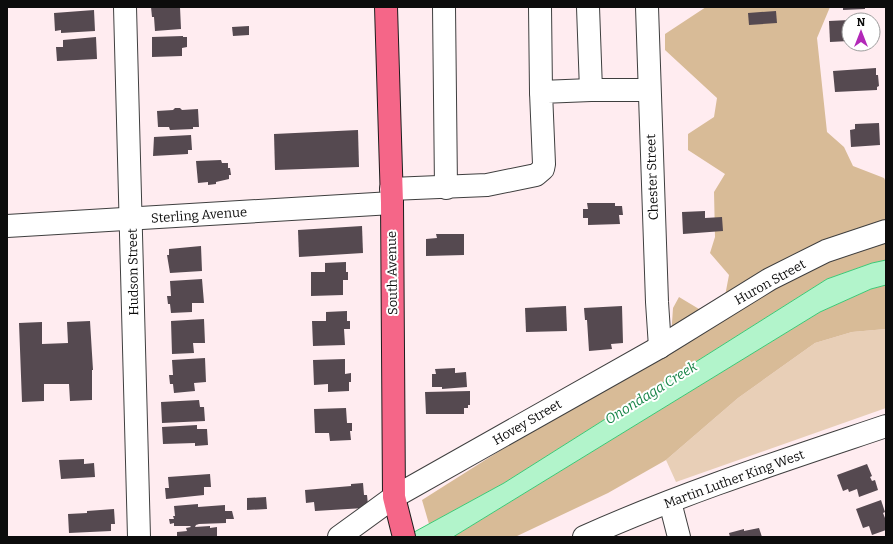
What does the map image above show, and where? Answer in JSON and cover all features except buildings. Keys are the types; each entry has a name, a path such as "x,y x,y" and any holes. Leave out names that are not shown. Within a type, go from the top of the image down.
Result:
{"main road":[{"name":"South Avenue","path":"386,7 391,196 396,506 404,537"}],"street":[{"name":"Hudson Street","path":"124,7 140,537"},
{"path":"444,7 446,188"},
{"name":"Sterling Avenue","path":"7,226 131,219 391,196 446,188 487,185 536,175 542,169 544,164 540,7"},
{"path":"588,7 591,90"},
{"name":"Chester Street","path":"646,7 660,347"},
{"path":"541,92 649,90"},
{"name":"Huron Street","path":"660,347 770,279 826,251 886,231"},
{"name":"Hovey Street","path":"339,537 396,506 660,347"},
{"name":"Martin Luther King West","path":"584,537 621,520 770,465 886,426"},
{"path":"670,502 679,537"}],"shaded area":[{"path":"706,7 830,7 817,38 827,132 844,147 853,166 884,178 886,182 886,260 872,263 827,279 504,483 429,524 422,500 501,450 670,353 673,308 679,297 699,309 725,296 729,275 710,253 715,237 714,192 725,174 688,150 688,134 714,117 717,98 665,50 665,34"},
{"path":"886,285 886,329 852,332 815,343 738,398 666,460 608,493 515,537 453,537 820,312 871,289"},
{"path":"886,329 886,408 676,482 666,460 738,398 815,343 852,332"}],"water":[{"name":"Onondaga Creek","path":"886,260 886,285 871,289 820,312 453,537 405,537 504,483 827,279 872,263"}]}
